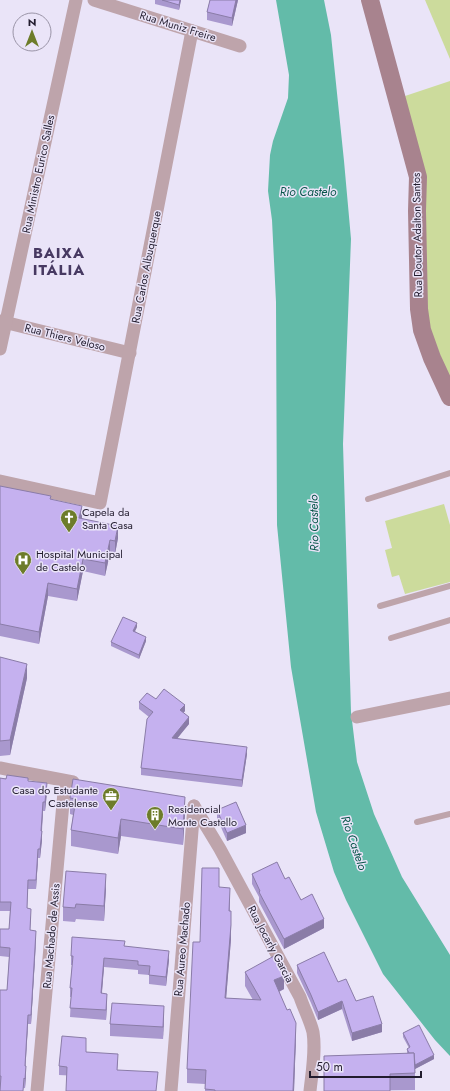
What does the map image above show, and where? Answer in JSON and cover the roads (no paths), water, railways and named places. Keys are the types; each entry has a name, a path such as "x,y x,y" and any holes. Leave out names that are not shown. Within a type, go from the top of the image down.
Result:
{"main road":[{"name":"Rua Doutor Adalton Santos","path":"370,0 418,177 417,212 419,309 422,330 432,358 450,397"}],"street":[{"name":"Rua Ministro Eurico Salles","path":"0,349 3,321 76,0"},
{"name":"Rua Muniz Freire","path":"94,0 240,46"},
{"name":"Rua Carlos Albuquerque","path":"0,481 100,503 192,31"},
{"name":"Rua Thiers Veloso","path":"3,321 130,353"},
{"path":"357,717 450,698"},
{"path":"0,768 88,785"},
{"name":"Rua Machado de Assis","path":"37,1091 65,781"},
{"path":"180,802 194,806"},
{"name":"Rua Aureo Machado","path":"171,1091 194,806"},
{"name":"Rua Jocarly Garcia","path":"194,806 220,849 300,998 309,1020 313,1032 314,1048 310,1091"}],"lane":[{"path":"368,500 450,473"},
{"path":"380,606 450,586"},
{"path":"391,638 450,620"},
{"path":"417,822 450,814"}],"water":[{"name":"Rio Castelo","path":"276,0 324,0 331,35 351,239 343,444 351,712 357,762 374,814 402,877 450,955 450,1056 435,1040 383,974 346,900 334,872 316,812 291,667 277,525 276,302 272,220 268,191 270,155 273,141 288,98 289,75"}],"place":[{"name":"Capela da Santa Casa","path":"69,533"},
{"name":"Hospital Municipal de Castelo","path":"23,575"},
{"name":"Casa do Estudante Castelense","path":"111,811"},
{"name":"Residencial Monte Castello","path":"155,830"}],"district":[{"name":"BAIXA ITÁLIA","path":"59,262"}]}
